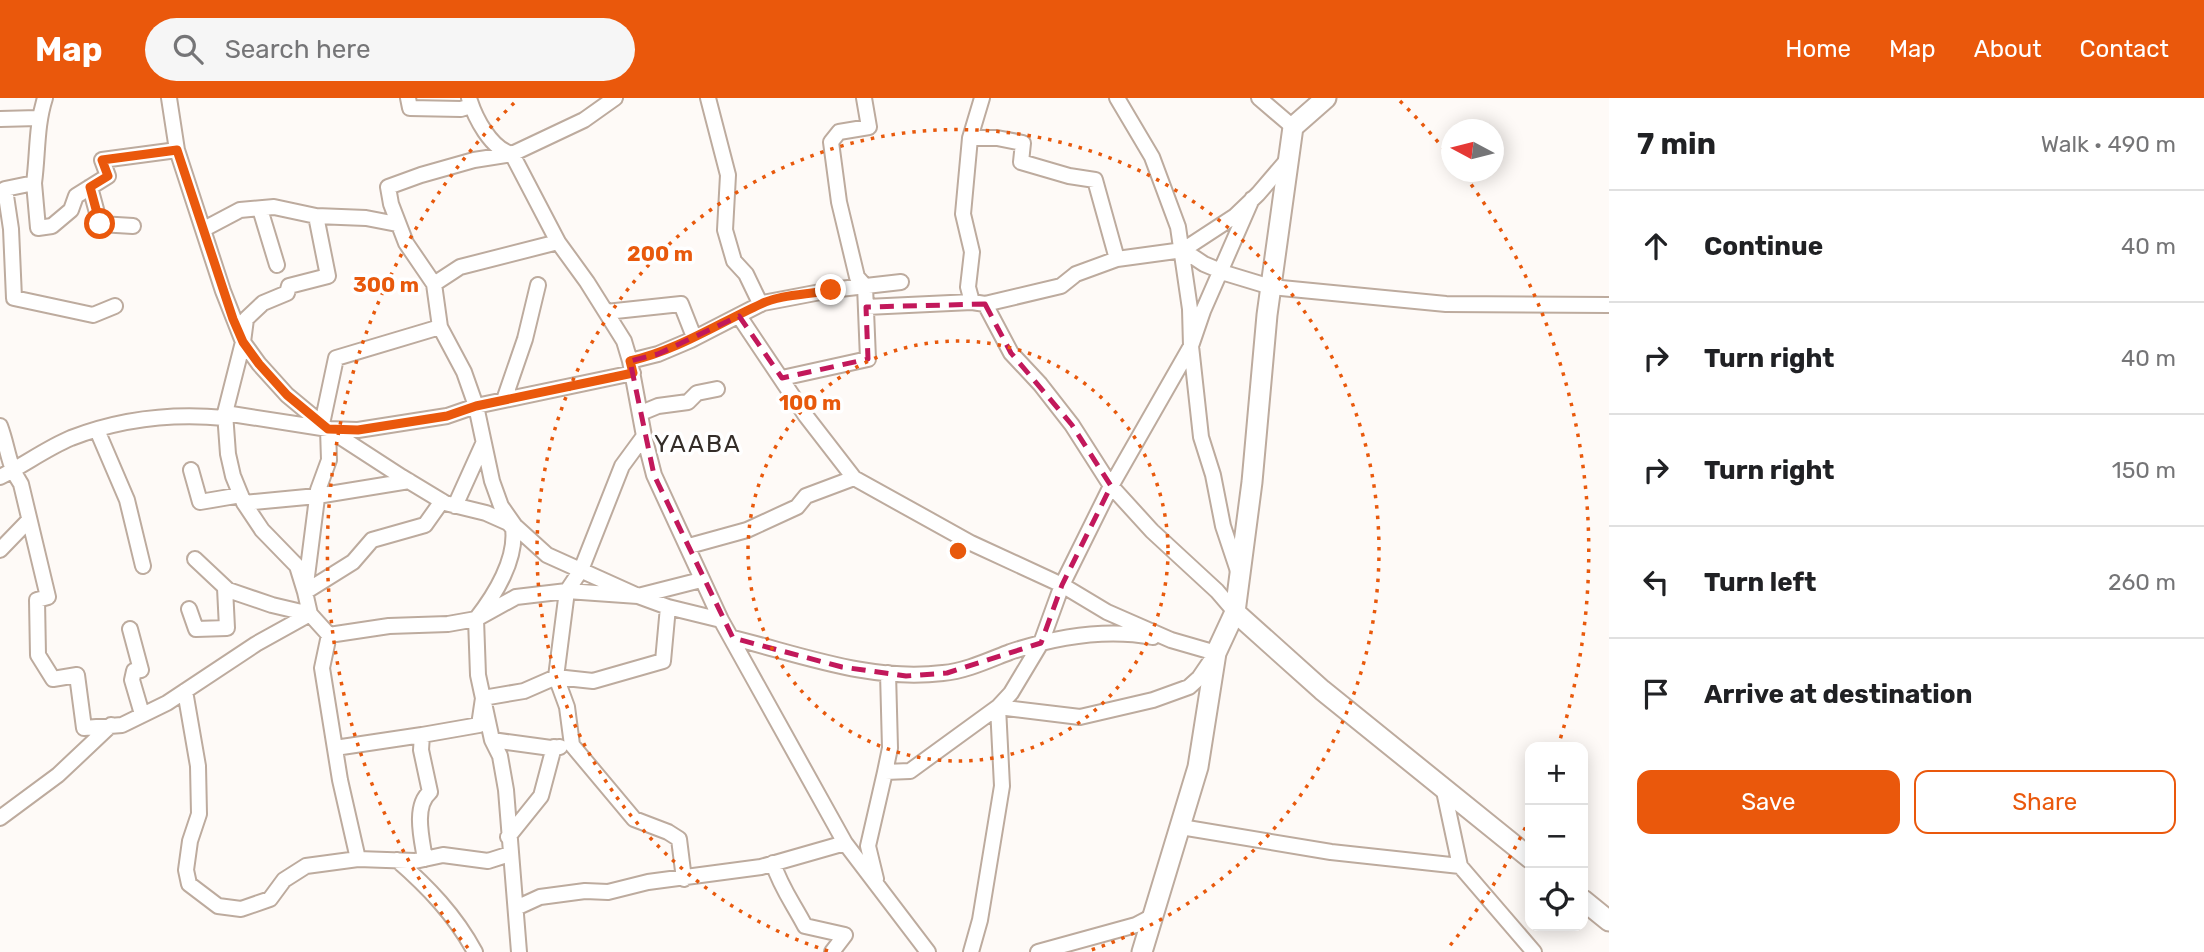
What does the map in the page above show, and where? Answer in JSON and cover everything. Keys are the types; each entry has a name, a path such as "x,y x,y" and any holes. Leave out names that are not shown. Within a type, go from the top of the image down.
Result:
{"street":[{"path":"38,228 34,183 38,118 45,98"},
{"path":"170,98 177,150 233,319 243,342 287,395 325,426 409,481 449,503 486,513 512,525 547,555 638,596 668,607 721,620"},
{"path":"408,98 410,108 461,109 470,102 485,131 503,152 512,153"},
{"path":"520,952 506,790 500,756 492,740 478,675 476,619 488,605 513,548 513,528 492,481 476,406 464,372 440,327 434,284 406,243 397,224 388,187 421,175 512,153 584,120 615,98"},
{"path":"708,98 728,175 725,230 734,261 746,274 759,301 763,303"},
{"path":"782,378 868,359 865,286 857,277 839,202 831,142 839,132 869,127 864,98"},
{"path":"982,98 970,138 962,214 972,252 968,288 1011,353 1072,425 1111,486 1152,531 1217,591 1235,612 1322,690 1525,854"},
{"path":"1118,98 1152,157 1174,214 1183,250 1201,437 1213,475 1223,526 1239,575"},
{"path":"1259,98 1301,114"},
{"path":"998,706 1080,717 1141,703 1189,687 1199,678 1216,653 1235,612 1287,159 1301,114 1326,98"},
{"path":"0,119 38,118"},
{"path":"970,138 998,138 1023,143 1021,162 1069,176 1095,180 1117,259"},
{"path":"11,229 52,226 71,210 76,196 108,176 102,160 177,150"},
{"path":"512,153 558,242 624,341 654,475 721,620 845,843 928,952"},
{"path":"866,307 979,303 1061,286 1076,274 1117,259 1183,250 1235,216 1287,159"},
{"path":"34,183 5,189 11,229 6,276 14,298 93,315 115,306"},
{"path":"90,187 100,224 133,226"},
{"path":"885,772 910,771 998,706 1011,693 1041,643 1062,585 1111,486 1191,346 1203,311 1252,199"},
{"path":"204,229 240,210 274,208 316,216 366,218 397,224"},
{"path":"260,209 277,265"},
{"path":"316,216 328,276 289,286 287,293 263,303 246,319 225,416 228,454 242,499 262,530 297,566 310,614 330,635"},
{"path":"434,284 460,267 558,242"},
{"path":"1183,250 1222,272 1271,286 1446,304 1609,305"},
{"path":"6,474 71,439 135,419 225,416 358,430 447,416 476,406 631,367 763,303 797,295 901,282"},
{"path":"504,400 525,339 538,285"},
{"path":"606,312 681,304 694,337"},
{"path":"740,316 832,452 855,478 971,543 1062,585 1107,612 1171,640"},
{"path":"305,592 317,496 328,460 325,426 336,358 440,327"},
{"path":"641,413 658,406 688,402 697,393 717,389"},
{"path":"0,426 6,441 6,474"},
{"path":"97,430 127,500 143,566"},
{"path":"644,436 622,466 580,570 566,591 556,677 567,708 572,745 634,819 679,839 684,879"},
{"path":"305,592 353,562 372,540 425,525 449,503 483,444"},
{"path":"191,470 200,502 317,496 409,481"},
{"path":"6,474 21,485 48,597 37,600 38,655 53,679 77,676 84,728 121,725 167,703 256,644 310,614"},
{"path":"688,546 747,530 797,507 806,496 855,478"},
{"path":"0,551 29,520"},
{"path":"195,559 225,588 272,605 310,614"},
{"path":"330,635 389,626 449,624 476,619 516,597 566,591 638,596 701,580"},
{"path":"189,609 196,629 226,628 225,588"},
{"path":"483,698 524,691 556,677 593,681 663,661 668,607"},
{"path":"130,629 141,670 134,671 132,680 142,714"},
{"path":"733,638 842,667 906,676 947,673 1041,643 1074,636 1139,634 1216,653"},
{"path":"330,635 322,668 358,859"},
{"path":"1142,952 1198,767 1216,653"},
{"path":"877,884 868,846 890,748 888,673"},
{"path":"185,691 198,766 199,814 190,841 186,870 189,884 218,906 241,909 270,898 284,880 306,866 358,859 425,859 443,855 488,861 510,855"},
{"path":"335,748 479,725 483,698"},
{"path":"971,952 980,920 1002,786 998,706"},
{"path":"0,818 58,775 111,724"},
{"path":"422,735 421,750 430,792 421,804 425,859"},
{"path":"492,740 554,747 572,745"},
{"path":"508,837 541,796 554,747"},
{"path":"1444,790 1460,866 1534,952"},
{"path":"1181,827 1331,852 1460,866"},
{"path":"516,908 540,897 585,891 608,892 648,882 684,879 773,863 845,843"},
{"path":"397,860 436,895 475,952"},
{"path":"773,863 783,891 790,897 805,926 845,935 832,952"},
{"path":"1588,904 1609,920"},
{"path":"1038,952 1136,925 1155,915"}],"highlighted area":[{"path":"985,304 1011,353 1072,425 1111,486 1062,585 1041,643 947,673 906,676 842,667 733,638 654,475 630,361 658,354 739,316 782,378 868,359 866,307"}],"district":[{"name":"YAABA","path":"698,444"}],"route":[{"path":"100,224 90,187 108,176 102,160 177,150 223,291 243,342 287,395 328,429 358,430 447,416 476,406 633,373 630,361 691,341 694,337 763,303 831,290"}]}
